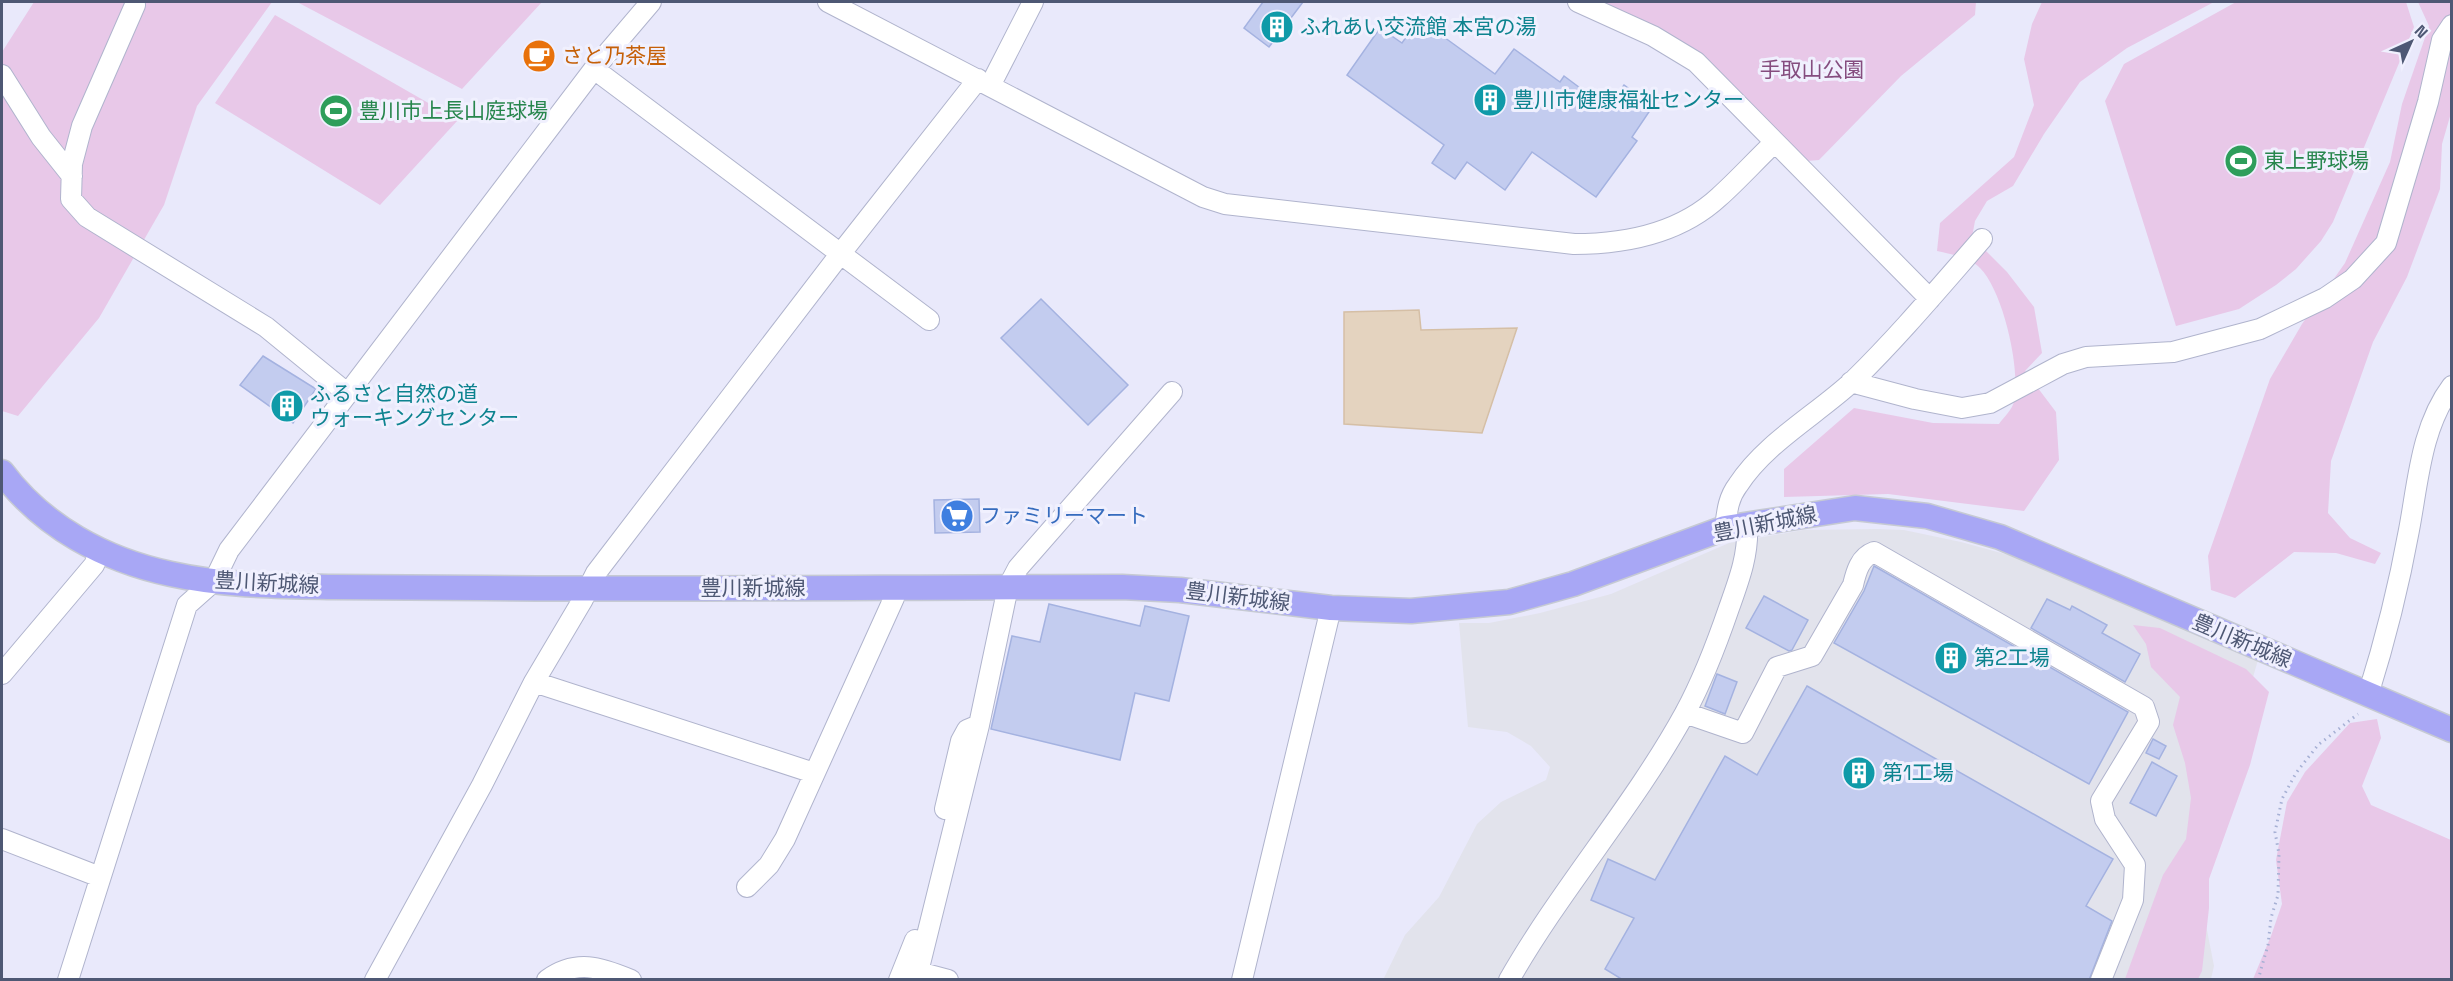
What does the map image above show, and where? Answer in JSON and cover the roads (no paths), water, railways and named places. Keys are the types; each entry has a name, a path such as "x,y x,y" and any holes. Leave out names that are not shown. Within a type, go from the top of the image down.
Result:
{"main road":[{"name":"豊川新城線","path":"2,472 40,515 100,551 151,569 245,586 588,589 1122,587 1180,590 1331,608 1411,610 1509,602 1574,584 1736,526 1855,508 1927,516 2000,537 2451,730"}],"street":[{"path":"68,980 187,605 214,581 229,550 594,69 651,2"},
{"path":"828,2 1203,197 1225,204 1574,244 1609,244 1642,238 1681,223 1717,199 1774,142"},
{"path":"375,980 477,795 534,682 597,573 841,252 984,82 1034,2"},
{"path":"1578,2 1678,49 1696,62 1930,299"},
{"path":"135,4 82,126 72,164 71,199 87,217 266,327 348,394"},
{"path":"1851,382 1915,399 1962,408 1990,403 2064,364 2086,357 2173,352 2260,329 2325,298 2353,279 2386,243 2428,102 2442,40 2451,25"},
{"path":"594,69 930,320"},
{"path":"2,75 41,137 72,176"},
{"path":"1509,980 1526,950 1615,821 1685,712 1719,637 1743,566 1748,543 1736,526 1727,506 1737,485 1763,455 1851,382 1903,330 1982,239"},
{"path":"2368,695 2379,661 2407,542 2421,460 2433,422 2451,386"},
{"path":"948,980 917,976 979,725 1008,587 1018,568 1172,392"},
{"path":"2,674 94,565 100,551"},
{"path":"1685,712 1743,733 1777,667 1812,656 1853,585 1856,572 1866,554 1874,552 2144,706 2148,722 2101,801 2105,819 2135,865 2133,900 2101,980"},
{"path":"747,887 769,865 785,839 894,598 894,587"},
{"path":"1242,980 1331,608"},
{"path":"534,682 814,773"},
{"path":"899,980 913,945 960,741 967,730 979,725"},
{"path":"2,839 100,877"},
{"path":"546,980 574,966 602,968 631,980"}],"place":[{"name":"ふれあい交流館 本宮の湯","path":"1277,27"},
{"name":"さと乃茶屋","path":"539,56"},
{"name":"豊川市健康福祉センター","path":"1490,100"},
{"name":"豊川市上長山庭球場","path":"336,111"},
{"name":"東上野球場","path":"2241,161"},
{"name":"ふるさと自然の道 ウォーキングセンター","path":"287,406"},
{"name":"ファミリーマート","path":"957,516"},
{"name":"第2工場","path":"1951,658"},
{"name":"第1工場","path":"1859,773"}],"park label":[{"name":"手取山公園","path":"1812,70"}]}
